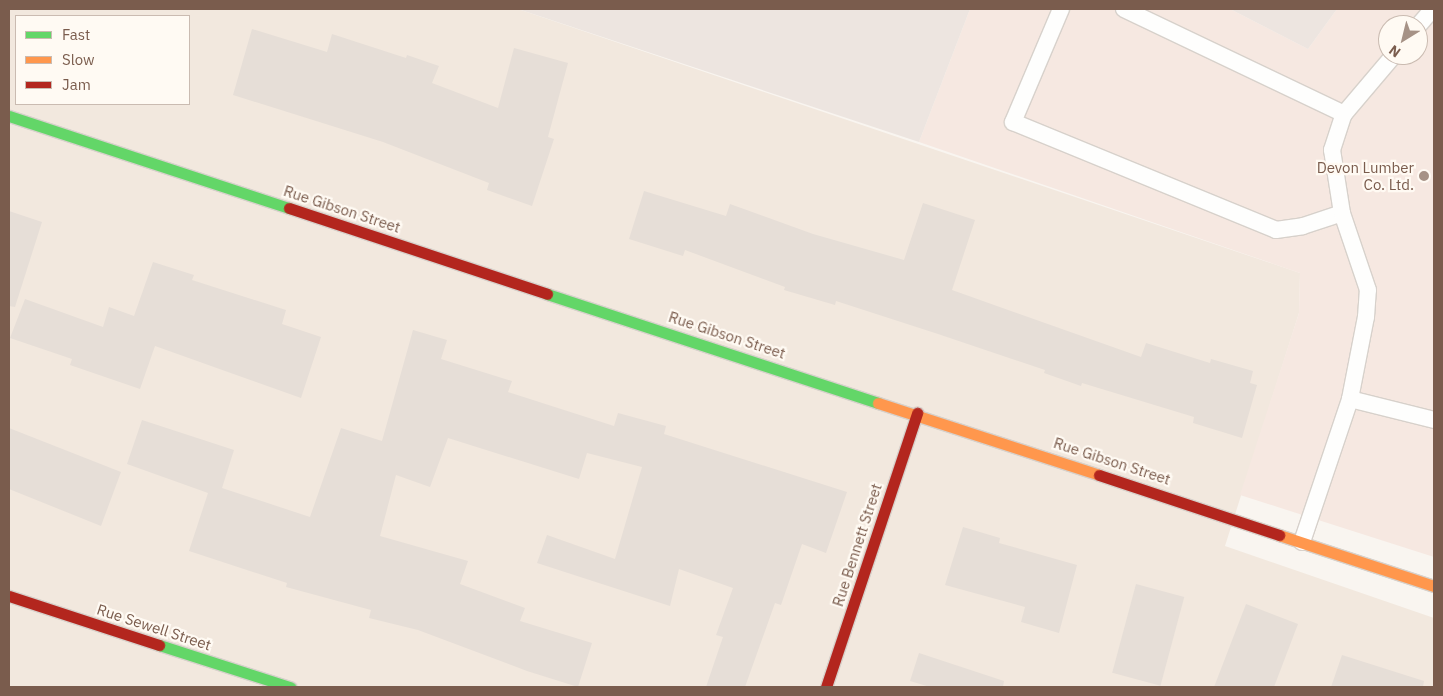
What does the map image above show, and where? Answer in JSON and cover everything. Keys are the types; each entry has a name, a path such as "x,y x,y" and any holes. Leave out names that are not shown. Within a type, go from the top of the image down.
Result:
{"main road":[{"name":"Rue Gibson Street","path":"9,116 917,413 1434,586"},
{"name":"Rue Bennett Street","path":"826,687 917,413"},
{"name":"Rue Sewell Street","path":"9,596 290,687"}],"lane":[{"path":"1061,9 1013,122 1276,230 1303,226 1342,213"},
{"path":"1124,9 1344,114"},
{"path":"1302,542 1350,399 1368,290 1342,213 1332,150 1344,114 1386,65"},
{"path":"1350,399 1434,420"}],"shaded area":[{"path":"9,9 518,9 1300,273 1299,313 1225,546 1434,618 1434,687 9,687"},
{"path":"518,9 970,9 919,142"},
{"path":"970,9 1230,9 1308,49 1337,9 1434,9 1434,557 1240,495 1299,313 1300,273 919,142"},
{"path":"1230,9 1337,9 1308,49"}],"building":[{"path":"252,29 327,52 332,34 406,58 407,55 439,66 432,83 498,108 514,48 568,63 548,137 554,139 532,206 487,190 489,183 383,142 233,95"},
{"path":"644,191 726,216 730,204 813,234 904,260 923,203 975,220 952,290 1141,357 1146,343 1210,363 1211,359 1253,371 1250,383 1257,385 1242,438 1193,423 1194,417 1082,383 1081,386 1044,373 1045,370 836,301 835,305 784,290 785,287 685,250 683,256 629,239"},
{"path":"9,211 42,222 15,307 9,306"},
{"path":"153,262 194,275 192,280 286,310 282,324 321,337 301,398 155,346 140,389 70,365 72,359 10,338 25,299 103,327 109,307 134,316"},
{"path":"413,330 447,340 441,359 512,381 508,392 614,426 618,413 666,426 664,434 847,492 826,553 802,544 781,605 775,603 745,687 706,687 723,637 716,635 733,588 679,569 670,606 537,563 547,535 615,559 642,467 587,453 579,479 448,438 430,487 396,475 380,536 468,561 460,584 525,608 520,621 592,643 578,687 527,671 418,630 369,618 371,610 286,587 287,583 189,551 208,493 127,464 142,420 234,450 222,488 310,517 341,428 382,441"},
{"path":"9,428 121,472 101,526 9,489"},
{"path":"963,527 1000,538 999,543 1077,565 1059,633 1021,622 1025,607 945,585"},
{"path":"1136,584 1184,597 1160,686 1112,673"},
{"path":"1246,604 1298,624 1274,687 1214,687"},
{"path":"919,653 1004,681 1003,687 930,687 910,681"},
{"path":"1342,655 1424,681 1423,687 1331,687"}],"traffic: fast":[{"path":"9,116 289,208"},
{"path":"547,294 878,403"},
{"path":"159,645 290,687"}],"traffic: slow":[{"path":"878,403 1099,475"},
{"path":"1279,535 1434,586"}],"traffic: jam":[{"path":"289,208 547,294"},
{"path":"826,687 917,413"},
{"path":"1099,475 1279,535"},
{"path":"9,596 159,645"}],"place":[{"name":"Devon Lumber Co. Ltd.","path":"1424,176"}]}
